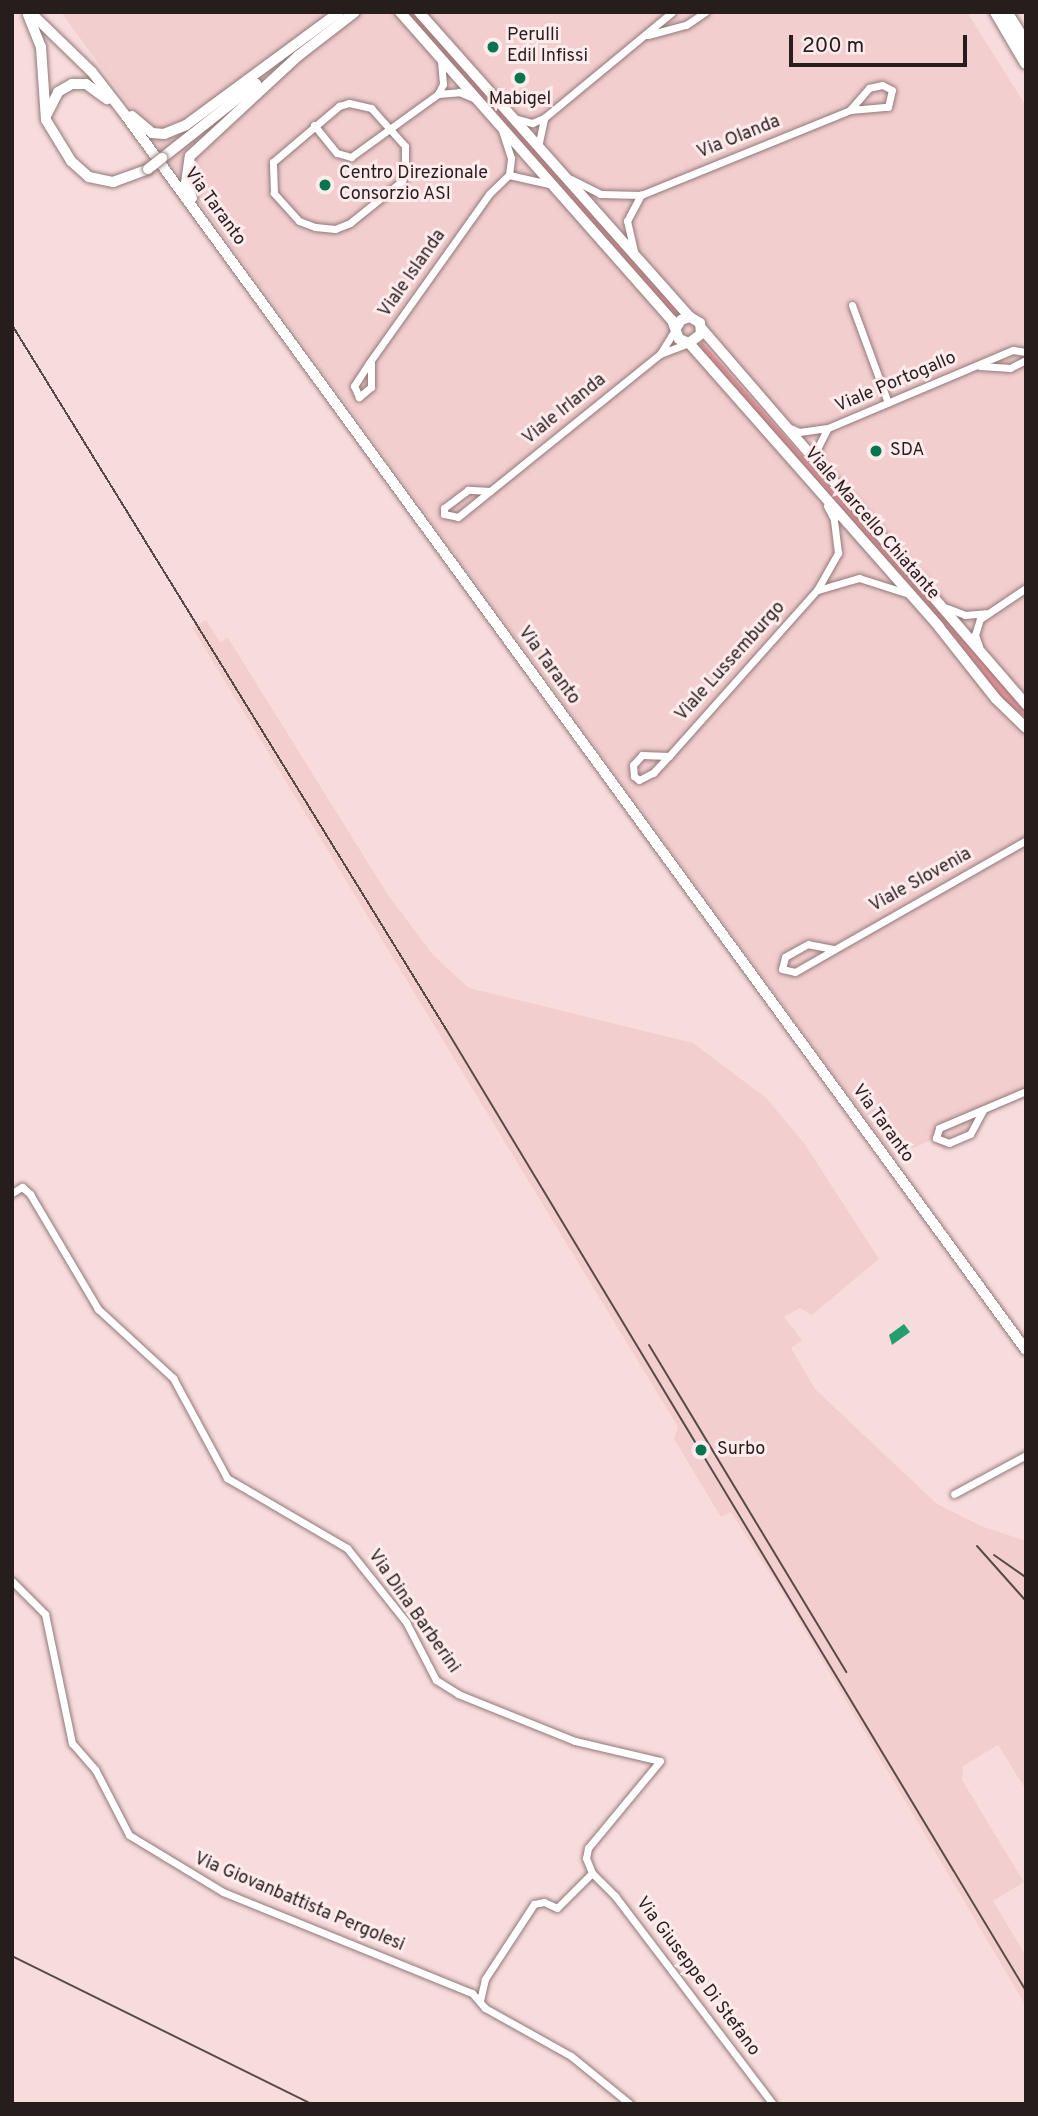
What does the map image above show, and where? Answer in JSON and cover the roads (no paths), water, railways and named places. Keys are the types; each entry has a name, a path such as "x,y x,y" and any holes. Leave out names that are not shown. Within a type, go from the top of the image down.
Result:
{"highway":[{"path":"996,12 1026,63"},
{"path":"1006,12 1026,44"}],"main road":[{"name":"Via Taranto","path":"28,12 92,72 125,116 1026,1350"},
{"path":"28,12 41,47 46,120 66,154 89,177 113,182 148,169 284,62 355,12"},
{"path":"214,237 188,193 190,156 340,12"},
{"name":"Viale Marcello Chiatante","path":"400,12 676,328 679,339 689,343 913,597 996,699 1026,728"},
{"name":"Viale Marcello Chiatante","path":"419,12 637,260 702,329 772,415 1026,704"},
{"path":"92,72 138,124 164,134 186,125 295,54"},
{"path":"46,120 48,103 72,85 100,91 125,116"},
{"path":"676,328 681,320 691,317"},
{"path":"689,343 699,338 702,329"}],"street":[{"path":"512,117 531,123 544,118 673,12"},
{"path":"647,35 686,24 705,12"},
{"path":"438,94 443,75 439,56"},
{"name":"Via Olanda","path":"563,174 600,194 641,195 850,110 887,107 891,90 882,85 869,89 850,110"},
{"path":"314,125 337,153 351,157 392,131 438,94 459,92 479,102"},
{"path":"349,103 371,108 407,150 402,181 350,223 325,229 299,221 282,204 271,182 278,154 314,125 349,103"},
{"path":"538,147 544,118"},
{"path":"500,126 510,151 509,175 527,176 553,186"},
{"name":"Viale Islanda","path":"371,361 489,194 509,175"},
{"path":"637,260 627,221 641,195"},
{"path":"852,305 888,403"},
{"name":"Viale Irlanda","path":"660,354 676,328"},
{"name":"Viale Irlanda","path":"490,491 468,490 444,508 444,514 452,520 458,517 660,354 689,343"},
{"name":"Viale Portogallo","path":"772,415 799,432 828,428 1013,350 1026,352"},
{"name":"Viale Portogallo","path":"976,366 1010,368 1026,360"},
{"name":"Viale Portogallo","path":"820,470 817,449 828,428"},
{"name":"Viale Lussemburgo","path":"669,755 642,755 633,765 634,776 646,778 669,755 817,590 838,553 834,519 820,493"},
{"path":"817,590 859,578 885,583 913,597"},
{"path":"933,599 954,613 986,612 1026,589"},
{"path":"986,612 975,635 999,675"},
{"name":"Viale Slovenia","path":"833,949 808,944 785,957 782,969 794,972 1026,841"},
{"path":"983,1110 970,1134 949,1143 936,1138 939,1128 1026,1091"},
{"name":"Via Dina Barberini","path":"12,1193 22,1186 30,1194 98,1309 173,1378 228,1478 347,1548 405,1622 436,1680 458,1694 575,1741 660,1761 588,1848 586,1858 592,1873"},
{"path":"954,1494 1026,1455"},
{"name":"Via Giovanbattista Pergolesi","path":"12,1581 45,1614 72,1742 95,1769 129,1835 193,1878 472,1993 480,2001 571,2056 629,2104"},
{"path":"480,2001 485,1979 534,1904 544,1902 557,1908 592,1873"},
{"name":"Via Giuseppe Di Stefano","path":"592,1873 615,1896 773,2104"}],"railway":[{"path":"12,325 446,1029 1026,1991"},
{"path":"649,1345 846,1672"},
{"path":"977,1546 1026,1601"},
{"path":"994,1555 1026,1577"},
{"path":"12,1956 311,2104"}],"place":[{"name":"Perulli Edil Infissi","path":"493,47"},
{"name":"Mabigel","path":"520,78"},
{"name":"Centro Direzionale Consorzio ASI","path":"325,185"},
{"name":"SDA","path":"876,451"},
{"name":"Surbo","path":"701,1450"}]}
